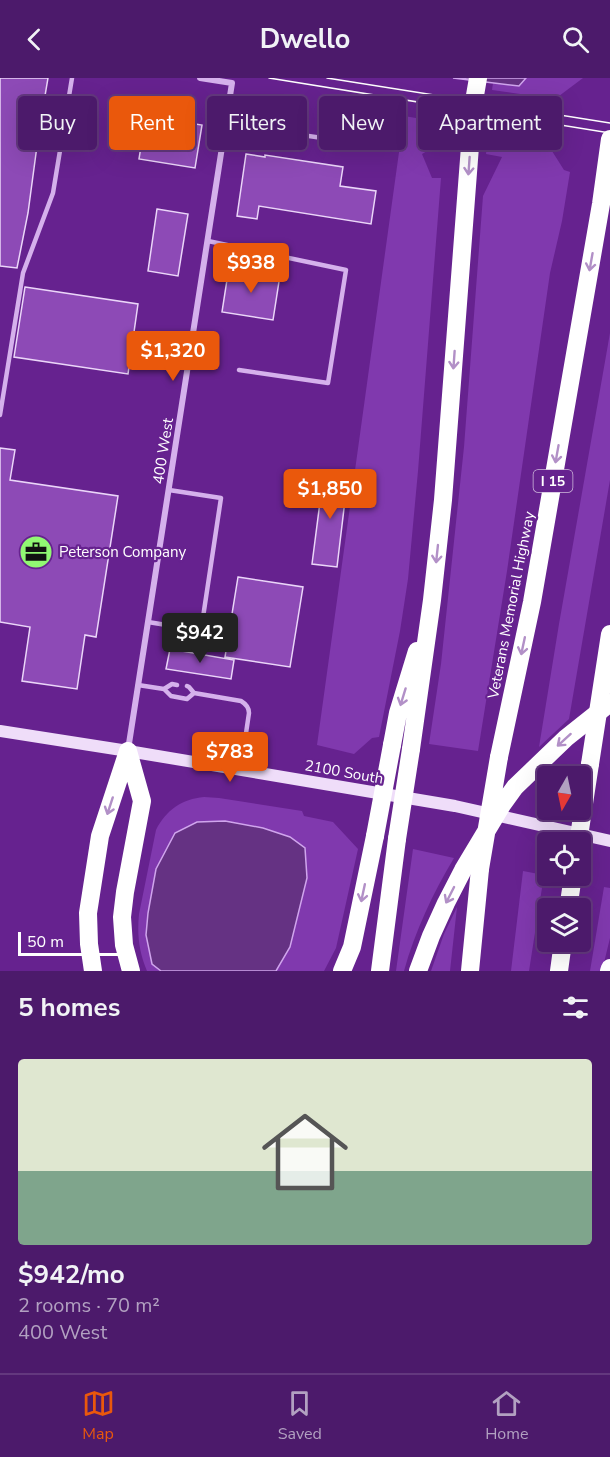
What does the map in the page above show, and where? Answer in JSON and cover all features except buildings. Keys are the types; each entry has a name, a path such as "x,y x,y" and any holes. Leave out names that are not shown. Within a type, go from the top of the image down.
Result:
{"highway":[{"path":"471,78 472,96"},
{"path":"475,96 478,78"},
{"name":"Veterans Memorial Highway","path":"470,971 480,868 499,757 532,602 602,204 610,139"},
{"path":"380,971 432,600 443,500 470,150"},
{"path":"342,971 354,939 398,713 432,600"},
{"path":"580,832 610,634"},
{"path":"590,764 610,680"},
{"path":"418,971 453,889 502,805 515,787 566,738 610,703"},
{"path":"93,971 88,913 100,836 128,751"},
{"path":"128,751 142,801 122,917 124,945 131,971"},
{"path":"559,971 562,952"}],"main road":[{"name":"2100 South","path":"0,731 455,806 610,841"}],"street":[{"name":"400 West","path":"200,78 232,83 230,96"},
{"name":"400 West","path":"128,751 222,150"}],"lane":[{"path":"0,415 23,273 53,193 72,78"},
{"path":"208,241 346,270 328,383 239,370"},
{"path":"148,622 193,630 201,628 202,624 221,498 169,490"},
{"path":"164,689 172,684 177,685"},
{"path":"138,685 164,689 171,696 187,699 194,693"},
{"path":"187,686 194,693 241,701 249,709 240,770"}],"shaded area":[{"path":"453,78 526,78 519,86"},
{"path":"526,78 583,78 559,96 534,96 492,90 493,83 519,86"},
{"path":"406,116 418,118 418,150 429,150 422,154 432,178 441,178 408,579 379,737 372,738 354,754 317,745 399,150 406,150"},
{"path":"486,150 551,150 564,170 570,172 550,273 507,571 478,751 429,744 441,664 464,447 483,196 502,157 486,154"},
{"path":"610,333 610,480 569,719 539,747 559,624"},
{"path":"204,797 302,811 304,816 333,822 358,849 336,948 324,971 147,971 140,950 138,922 156,830 170,811 189,800"},
{"path":"225,821 263,828 290,837 305,848 307,878 290,947 276,971 161,971 152,964 146,935 156,869 175,833 197,822"},
{"path":"413,849 454,858 425,913 404,971 396,971"},
{"path":"523,871 537,874 537,886 542,886 540,898 537,898 537,920 529,971 511,971"},
{"path":"604,887 610,888 610,938 602,971 590,971"},
{"path":"457,907 450,971 431,971 444,934"}],"tram line":[{"path":"269,78 610,133"},
{"path":"327,78 610,123"}],"place":[{"name":"Peterson Company","path":"36,552"}]}
